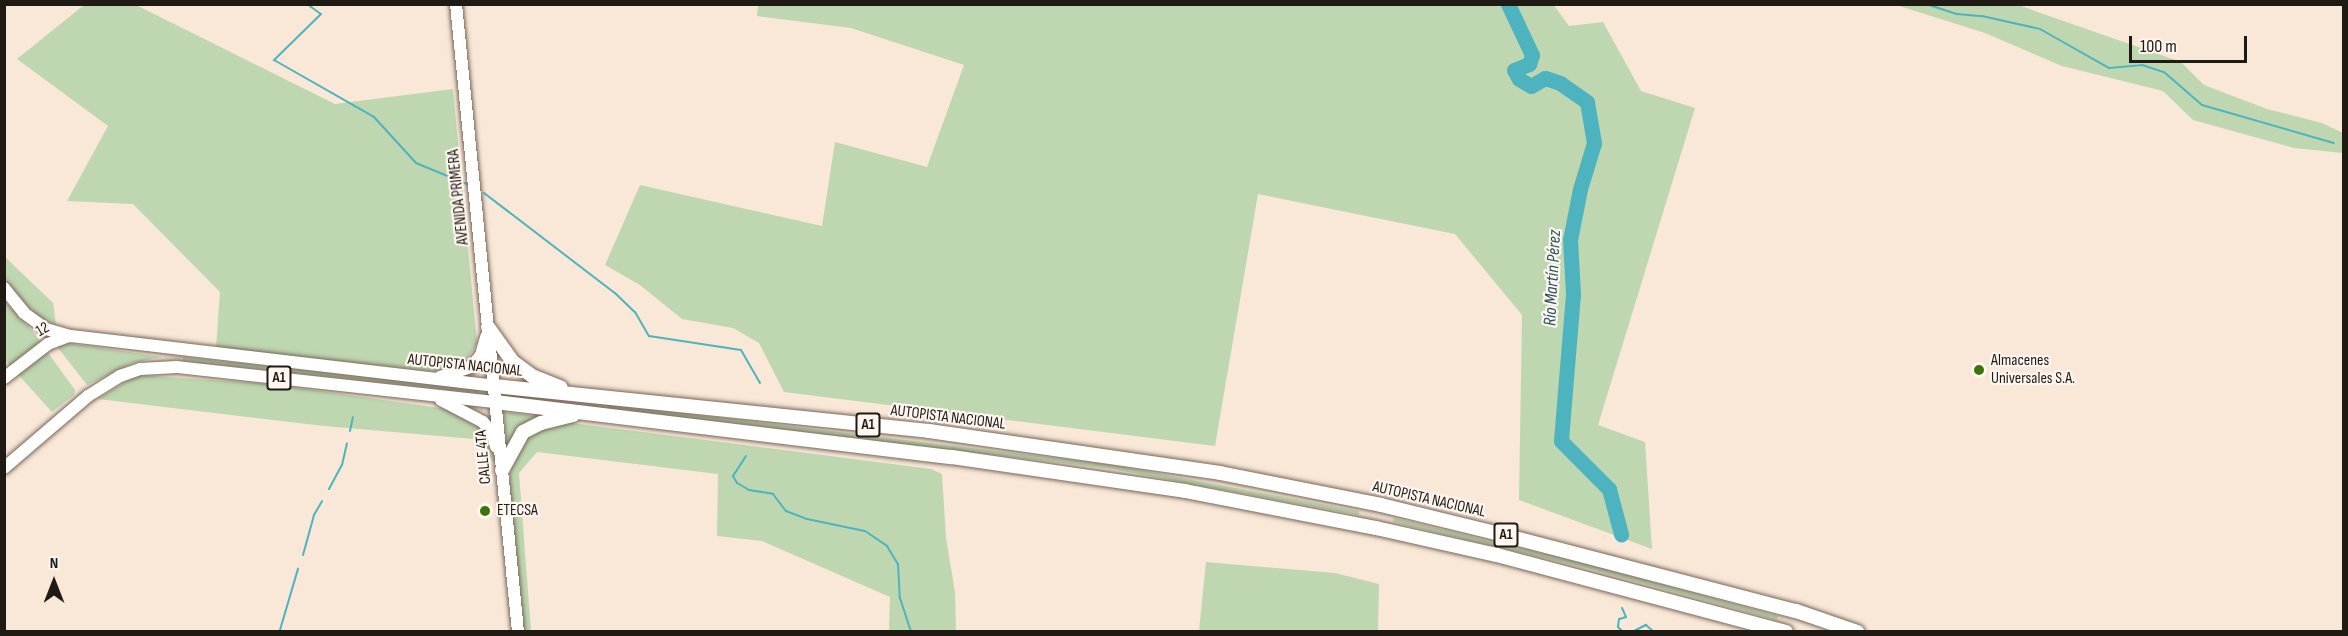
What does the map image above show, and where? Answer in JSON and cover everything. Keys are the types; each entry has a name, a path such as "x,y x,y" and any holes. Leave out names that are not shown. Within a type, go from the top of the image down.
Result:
{"highway":[{"path":"488,327 505,354 520,368 547,383 586,395"},
{"name":"AUTOPISTA NACIONAL","path":"494,386 929,431 1220,472 1381,505 1496,533 1796,611 1857,632"},
{"name":"AUTOPISTA NACIONAL","path":"495,402 952,457 1246,502 1497,555 1786,632"},
{"path":"502,470 519,436 528,428 551,420 588,413"}],"main road":[{"name":"AVENIDA PRIMERA","path":"456,4 494,386"},
{"name":"AUTOPISTA NACIONAL","path":"4,288 24,313 46,329 71,336 494,386"},
{"path":"423,379 446,376 471,367 485,345 488,327"},
{"name":"12","path":"4,378 48,344 71,336"},
{"name":"AUTOPISTA NACIONAL","path":"4,468 73,408 120,376 140,369 177,367 495,402"},
{"name":"CALLE 4TA","path":"494,386 518,632"},
{"path":"414,393 455,406 483,422 493,435 502,470"}],"green space":[{"path":"1553,4 1569,26 1603,22 1641,91 1695,108 1598,425 1645,442 1652,549 1519,500 1522,315 1455,234 1258,194 1215,446 784,392 759,343 733,328 682,319 640,285 605,265 640,185 822,226 835,142 927,167 964,65 851,28 757,16 758,5"},
{"path":"84,5 136,5 335,104 453,89 477,343 466,361 439,372 216,348 220,292 133,204 67,201 108,126 17,59"},
{"path":"1896,5 2018,5 2181,62 2204,85 2267,109 2322,123 2343,133 2343,153 2294,148 2193,120 2163,91 2062,66 1985,33"},
{"path":"4,256 53,303 56,325 40,317 24,303 5,279"},
{"path":"4,301 33,332 75,390 74,395 52,412 5,360"},
{"path":"64,342 162,357 132,363 87,385 55,344"},
{"path":"183,357 479,389 479,393 183,361"},
{"path":"137,375 270,384 454,410 473,419 490,437 499,468 474,439 324,426 98,399"},
{"path":"607,404 1113,465 1359,511 1359,515 1112,469 607,408"},
{"path":"504,412 548,418 507,450"},
{"path":"564,422 931,469 942,474 946,538 955,592 956,631 889,631 890,597 762,541 717,536 718,474 537,452 519,473 531,631 523,632 509,490 513,458 529,432"},
{"path":"1394,518 1587,564 1778,616 1777,620 1586,568 1393,522"},
{"path":"1206,562 1335,573 1379,584 1378,631 1199,631"}],"waterway":[{"path":"307,4 321,14 274,60 374,117 416,163 467,184"},
{"name":"Río Martín Pérez","path":"1508,4 1532,55 1529,64 1514,70 1519,79 1531,86 1545,78 1560,83 1587,102 1594,143 1580,189 1570,240 1573,294 1561,441 1609,489 1621,534"},
{"path":"1926,4 1957,14 1982,16 2040,29 2109,68 2142,65 2164,72 2202,105 2334,143"},
{"path":"484,193 615,293 635,312 649,336 741,350 760,383"},
{"path":"350,431 353,417"},
{"path":"329,489 342,465 347,444"},
{"path":"746,456 733,476 737,483 749,490 773,494 786,511 807,519 865,531 887,546 898,564 900,598 911,632"},
{"path":"303,555 314,515 322,501"},
{"path":"280,630 298,569"},
{"name":"Río Martín Pérez","path":"1622,608 1626,617 1619,619 1618,627 1623,632"},
{"name":"Río Martín Pérez","path":"1632,632 1646,625 1654,632"}],"place":[{"name":"Almacenes Universales S.A.","path":"1979,370"},
{"name":"ETECSA","path":"485,511"}]}
